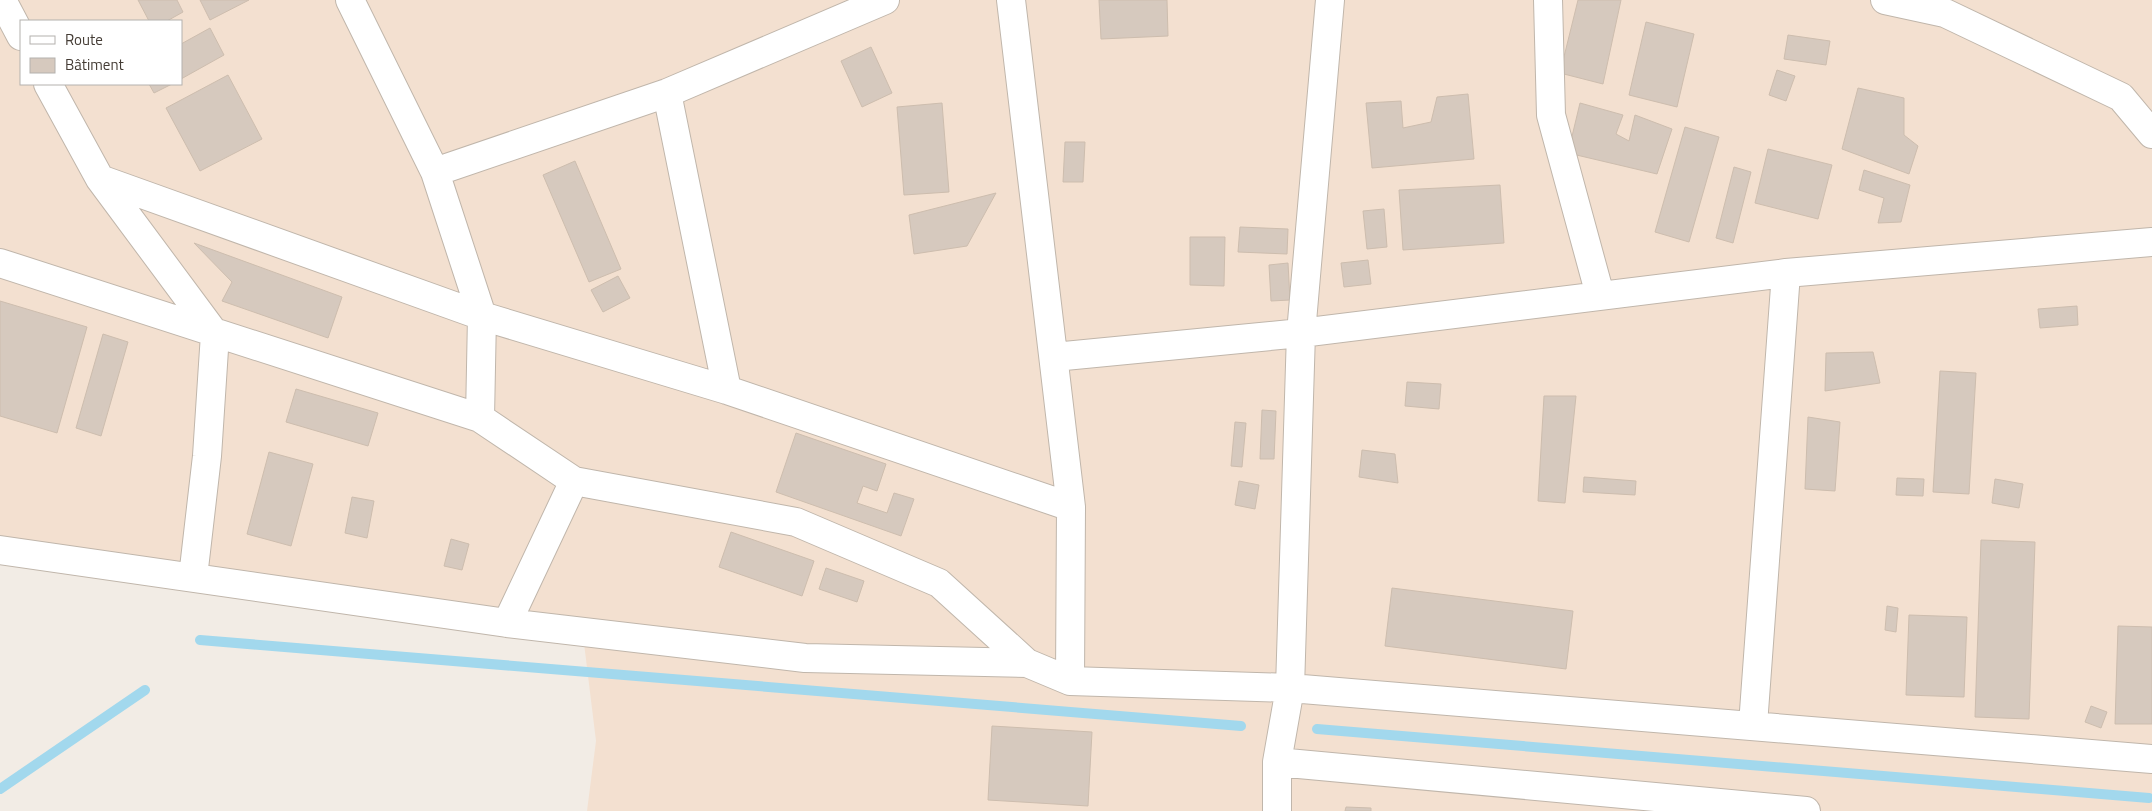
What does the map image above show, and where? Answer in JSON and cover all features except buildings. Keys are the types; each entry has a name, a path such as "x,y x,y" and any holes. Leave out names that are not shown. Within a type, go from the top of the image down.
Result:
{"street":[{"path":"2,0 20,34"},
{"path":"350,0 435,172 482,316 480,418"},
{"path":"1011,0 1071,507 1070,681"},
{"path":"1277,811 1277,762 1290,688 1301,334 1330,0"},
{"path":"1548,0 1551,115 1600,295"},
{"path":"1885,0 1946,12 2121,96 2152,134"},
{"path":"435,172 666,93 874,2"},
{"path":"49,85 100,179 215,334 207,456 192,577"},
{"path":"666,93 728,390"},
{"path":"100,179 482,316 728,390 1071,507"},
{"path":"1054,357 1301,334 1786,273 2152,242"},
{"path":"0,263 480,418 574,481 796,522 939,583 1027,663 1070,681 1290,688 2152,759"},
{"path":"1753,725 1786,273"},
{"path":"507,623 574,481"},
{"path":"0,550 507,623 805,658 1027,663"},
{"path":"1277,762 1789,810"}],"shaded area":[{"path":"0,0 2152,0 2152,811 587,811 596,741 583,635 0,542"}],"waterway":[{"path":"200,640 1241,726"},
{"path":"0,789 145,690"},
{"path":"1317,729 2149,798"}]}
